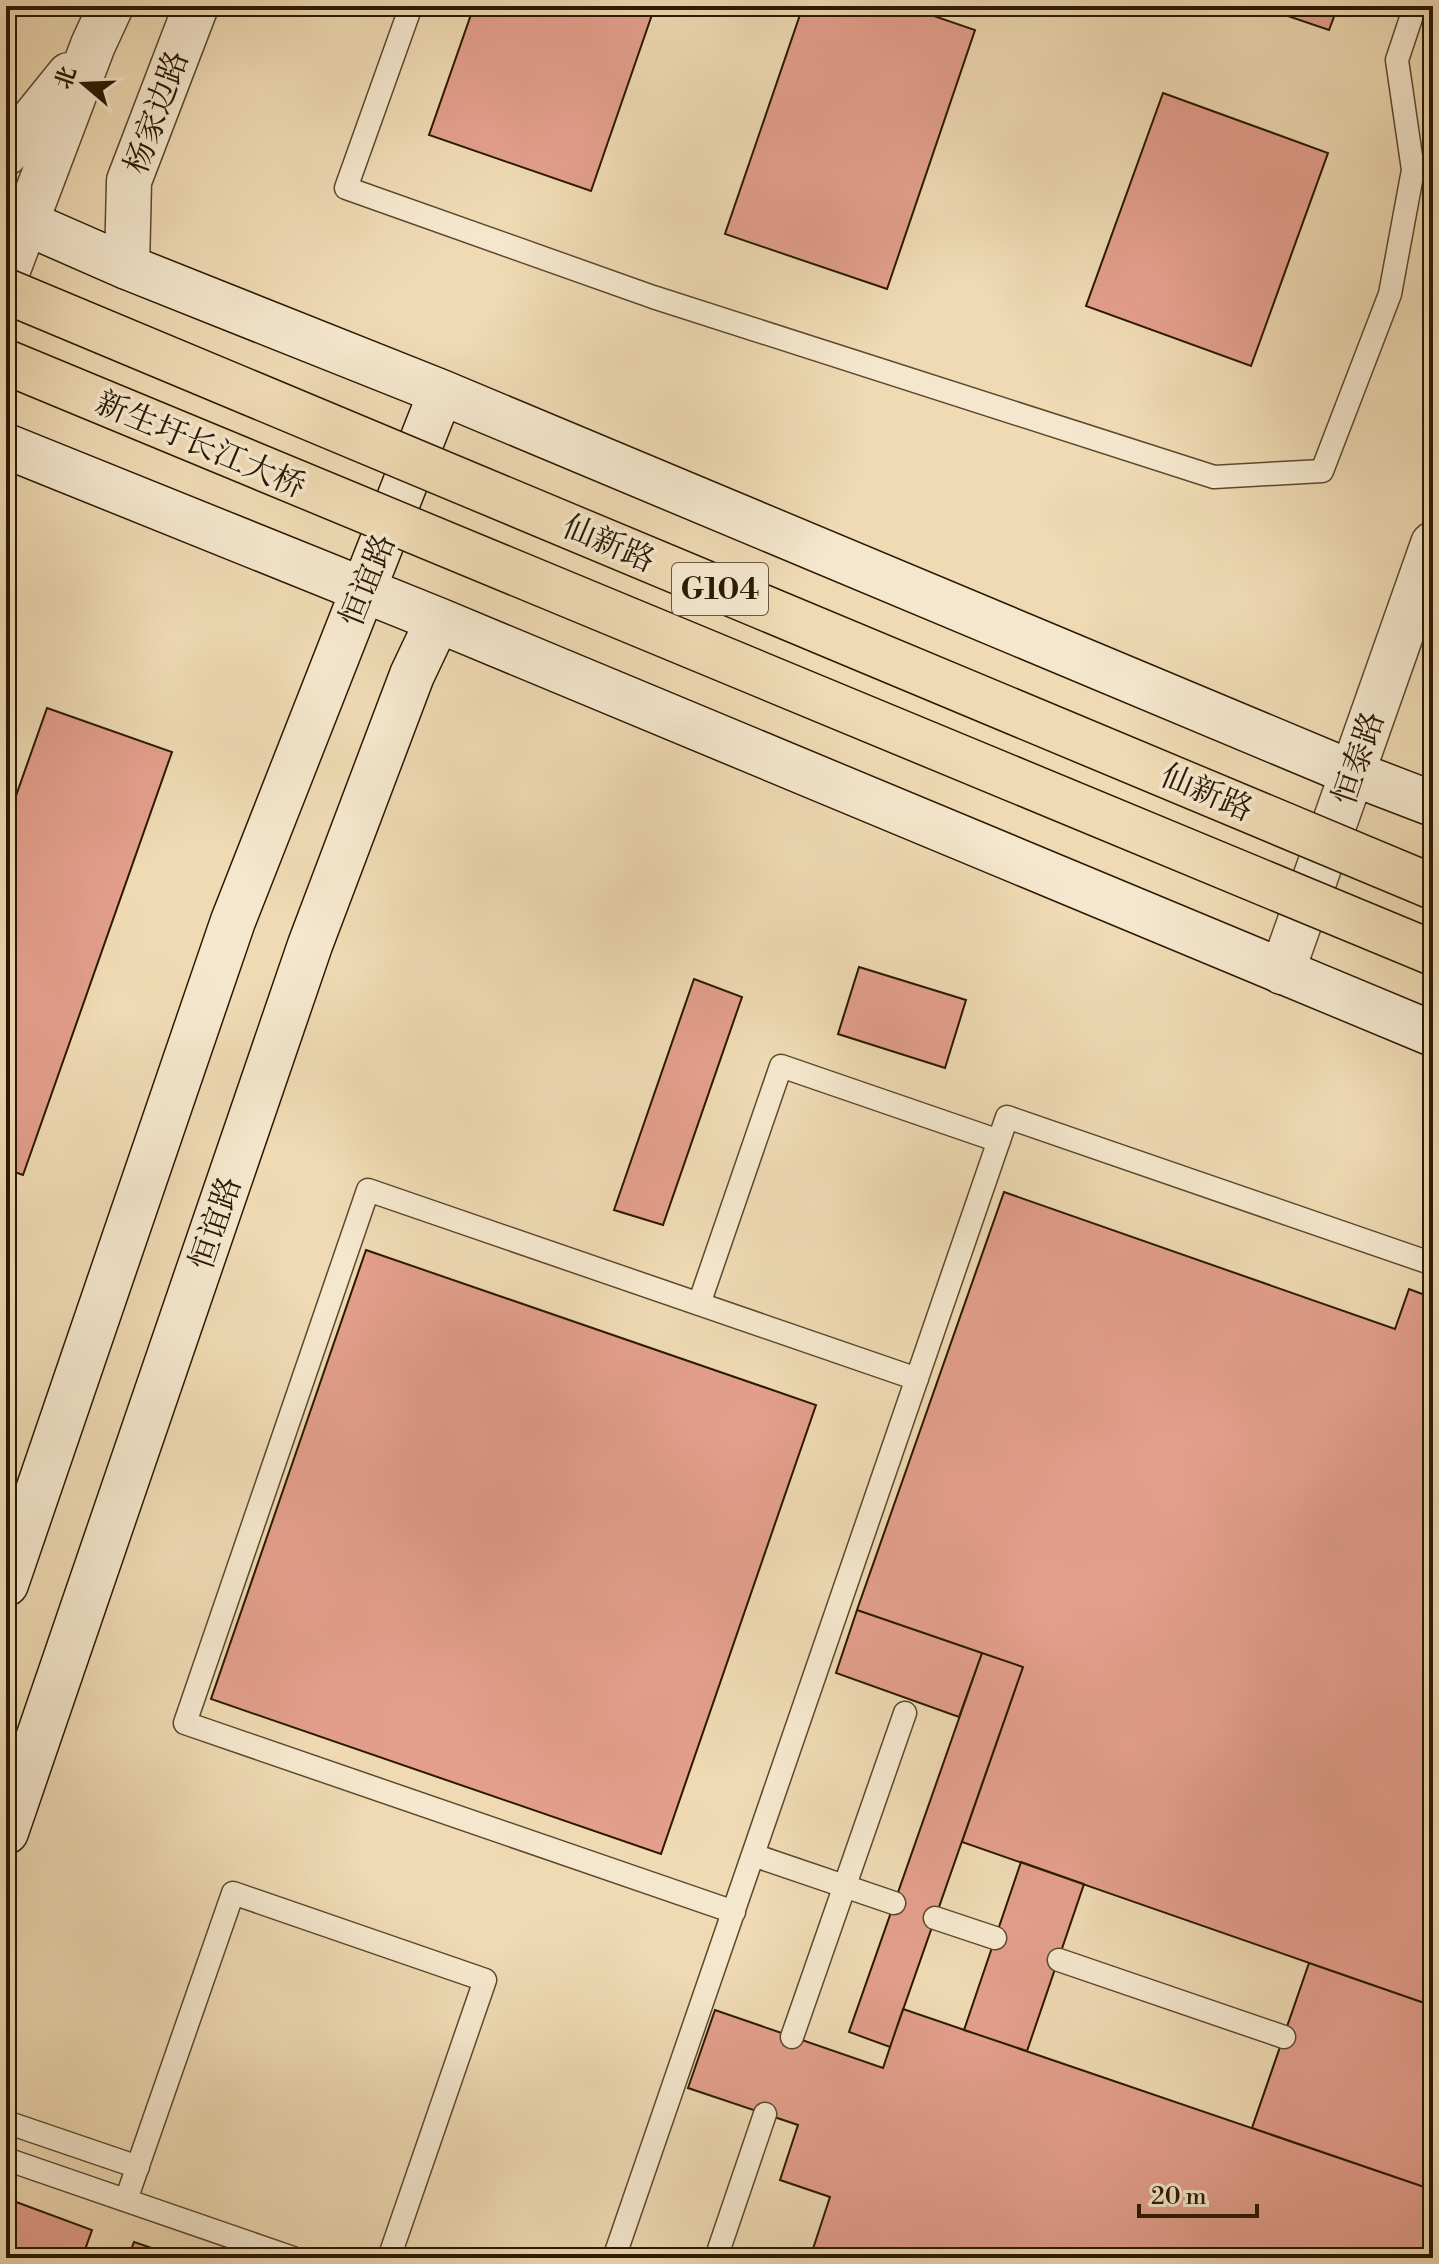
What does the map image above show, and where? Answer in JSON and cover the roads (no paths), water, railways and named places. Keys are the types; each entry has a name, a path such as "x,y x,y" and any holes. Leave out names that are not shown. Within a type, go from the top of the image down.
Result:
{"main road":[{"path":"6,275 16,219 111,6"},
{"name":"杨家边路","path":"127,267 129,181 196,6"},
{"path":"6,153 93,45"},
{"path":"16,219 1433,804"},
{"name":"仙新路","path":"6,291 1433,887"},
{"name":"新生圩长江大桥","path":"6,362 396,526"},
{"name":"恒谊路","path":"6,1584 233,921 441,392"},
{"path":"6,446 438,620 1433,1034"},
{"name":"仙新路","path":"396,526 1433,953"},
{"name":"恒泰路","path":"1282,972 1433,544"},
{"name":"恒谊路","path":"6,1832 310,945 412,675 438,620"}],"lane":[{"path":"411,6 346,188 653,297 1214,477 1322,471 1390,294 1413,170 1397,60 1415,6"},
{"path":"699,1304 781,1066 999,1141"},
{"path":"614,2258 1007,1117 1433,1264"},
{"path":"734,1912 185,1723 368,1190 917,1379"},
{"path":"792,2037 905,1713"},
{"path":"753,1855 894,1903"},
{"path":"126,2200 233,1893 485,1980 389,2258"},
{"path":"935,1918 995,1938"},
{"path":"1059,1960 1284,2037"},
{"path":"716,2258 765,2114"},
{"path":"6,2122 138,2167"},
{"path":"6,2159 293,2258"}]}
